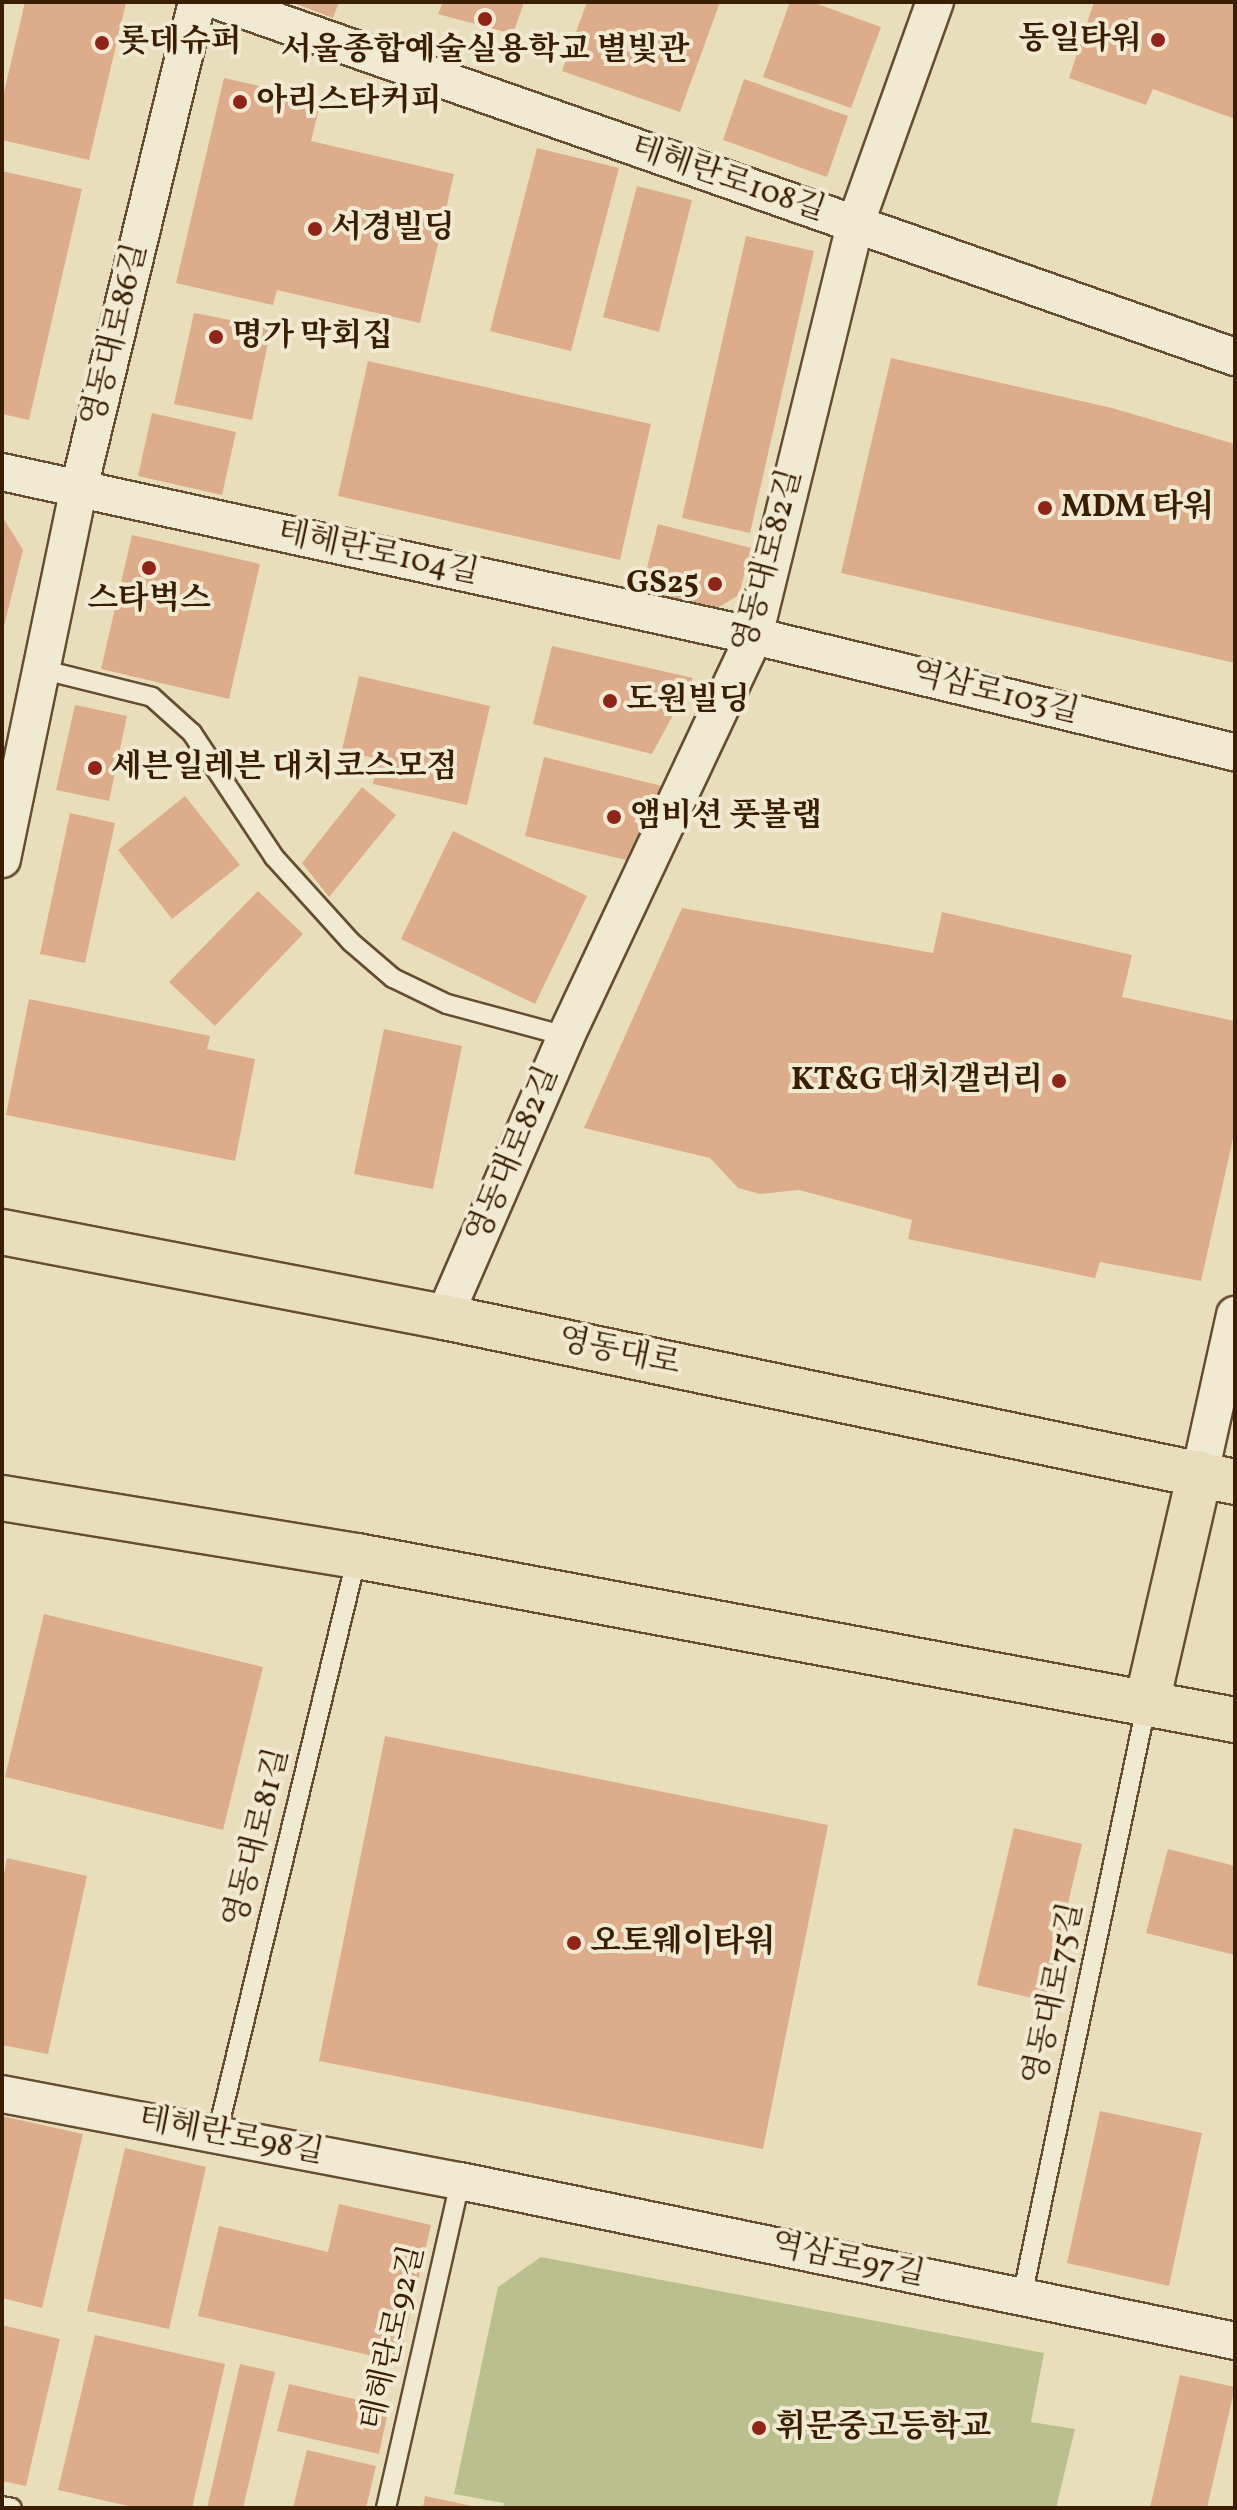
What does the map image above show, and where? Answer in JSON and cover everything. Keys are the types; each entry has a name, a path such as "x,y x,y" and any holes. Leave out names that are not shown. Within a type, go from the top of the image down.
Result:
{"main road":[{"name":"영동대로","path":"2,1232 444,1317 1218,1477"},
{"path":"1147,1702 1218,1477"},
{"path":"2,1498 357,1556 1235,1720"}],"street":[{"name":"영동대로86길","path":"2,859 44,670 79,488 197,2"},
{"name":"테헤란로108길","path":"221,2 1235,357"},
{"name":"영동대로82길","path":"444,1317 566,1036 754,636 855,225 935,2"},
{"name":"테헤란로104길","path":"2,472 754,636"},
{"name":"역삼로103길","path":"754,636 1235,752"},
{"path":"1218,1477 1235,1315"},
{"name":"테헤란로98길","path":"2,2094 460,2181"},
{"name":"역삼로97길","path":"460,2181 1235,2341"}],"lane":[{"path":"44,670 152,697 192,733 274,857 351,942 393,978 447,1004 566,1036"},
{"name":"영동대로81길","path":"217,2134 357,1556"},
{"name":"영동대로75길","path":"1022,2297 1147,1702"},
{"name":"테헤란로92길","path":"386,2508 460,2181"},
{"path":"2,2506 12,2508"}],"green space":[{"name":"휘문중고등학교","path":"541,2257 1044,2353 1031,2422 1075,2429 1056,2508 503,2508 504,2503 454,2494 498,2287"}],"building":[{"path":"25,2 126,3 89,160 2,140 2,101"},
{"path":"291,2 339,2 333,18"},
{"name":"서울종합예술실용학교 별빛관","path":"443,2 524,2 513,34 438,14"},
{"path":"587,2 720,2 680,112 562,71"},
{"path":"790,2 812,2 881,27 851,108 763,77"},
{"name":"동일타워","path":"1094,2 1235,2 1235,119 1153,89 1146,105 1069,78"},
{"name":"서경빌딩","path":"224,78 321,100 311,141 454,174 420,323 277,290 273,305 176,283"},
{"path":"744,79 848,116 827,177 723,140"},
{"path":"537,148 619,168 571,351 490,331"},
{"path":"2,171 82,189 29,420 2,414"},
{"path":"637,186 692,200 659,332 603,317"},
{"path":"746,236 814,251 750,533 682,518"},
{"path":"194,313 271,328 252,420 174,404"},
{"name":"MDM 타워","path":"891,358 1112,408 1235,444 1235,663 841,573"},
{"path":"368,361 651,424 620,560 338,496"},
{"path":"152,413 236,432 222,495 138,476"},
{"path":"2,516 23,550 3,630 2,630"},
{"path":"658,524 751,548 739,595 709,613 640,596"},
{"path":"132,535 260,564 229,699 101,669"},
{"name":"도원빌딩","path":"552,646 693,678 652,754 533,724"},
{"path":"359,676 490,706 467,805 373,784 378,759 342,750"},
{"path":"75,705 127,716 109,801 56,790"},
{"path":"544,757 662,786 626,860 525,836"},
{"path":"362,787 396,815 329,897 302,863"},
{"path":"185,796 240,865 172,919 118,850"},
{"path":"70,813 115,823 85,963 40,954"},
{"path":"453,831 587,896 535,1004 401,939"},
{"path":"258,891 303,934 215,1026 169,982"},
{"path":"682,908 933,953 942,912 1132,955 1122,997 1235,1021 1235,1130 1201,1281 1100,1262 1095,1278 908,1239 912,1220 799,1190 760,1194 738,1188 710,1158 584,1128"},
{"path":"29,999 210,1036 207,1049 255,1059 235,1161 6,1115"},
{"path":"384,1029 462,1046 433,1189 354,1174"},
{"path":"44,1614 263,1667 223,1830 5,1777"},
{"name":"오토웨이타워","path":"385,1736 828,1825 763,2149 319,2061"},
{"path":"1014,1828 1082,1844 1045,2001 977,1985"},
{"path":"1168,1849 1235,1866 1235,1955 1146,1933"},
{"path":"7,1858 87,1876 48,2054 2,2045 2,1882"},
{"path":"1100,2111 1202,2133 1169,2286 1067,2263"},
{"path":"2,2116 83,2134 42,2308 2,2298"},
{"path":"125,2148 206,2167 169,2329 87,2311"},
{"path":"339,2204 431,2225 399,2362 198,2316 219,2226 328,2252"},
{"path":"2,2325 60,2339 26,2486 2,2481"},
{"path":"95,2335 225,2364 192,2508 137,2508 58,2490"},
{"path":"240,2364 275,2372 243,2508 207,2508"},
{"path":"1180,2375 1235,2387 1207,2508 1150,2508"},
{"path":"289,2384 389,2407 379,2454 277,2431"},
{"path":"307,2450 376,2466 366,2508 293,2508"},
{"path":"425,2496 477,2507 477,2508 423,2508"}],"place":[{"name":"서울종합예술실용학교 별빛관","path":"485,19"},
{"name":"동일타워","path":"1158,40"},
{"name":"롯데슈퍼","path":"102,43"},
{"name":"아리스타커피","path":"240,102"},
{"name":"서경빌딩","path":"315,229"},
{"name":"명가 막회집","path":"216,337"},
{"name":"MDM 타워","path":"1045,508"},
{"name":"스타벅스","path":"149,568"},
{"name":"GS25","path":"715,584"},
{"name":"도원빌딩","path":"610,701"},
{"name":"세븐일레븐 대치코스모점","path":"95,768"},
{"name":"앰비션 풋볼랩","path":"614,817"},
{"name":"KT&G 대치갤러리","path":"1059,1081"},
{"name":"오토웨이타워","path":"574,1943"},
{"name":"휘문중고등학교","path":"759,2428"}]}
